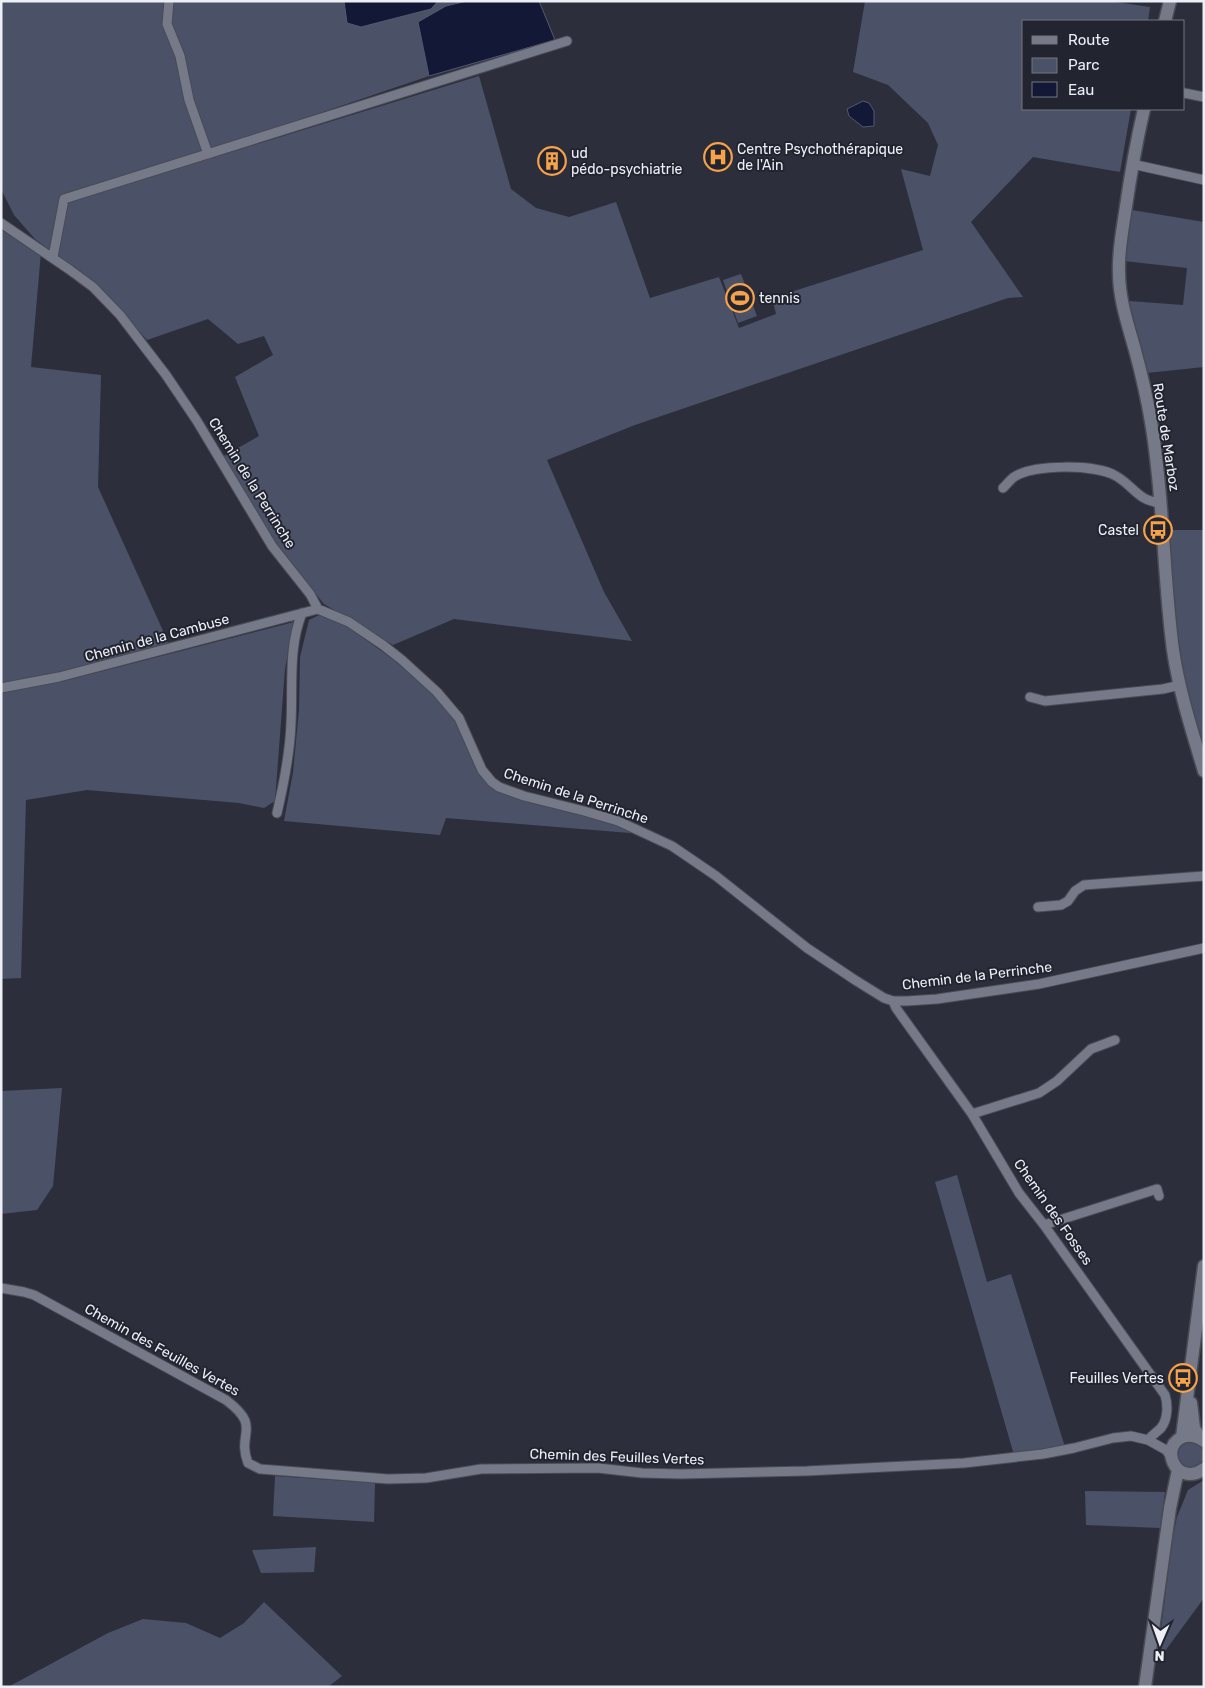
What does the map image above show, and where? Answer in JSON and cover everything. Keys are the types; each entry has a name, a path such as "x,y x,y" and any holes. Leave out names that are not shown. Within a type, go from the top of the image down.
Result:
{"main road":[{"path":"1158,20 1161,1"},
{"path":"1165,20 1170,1"},
{"name":"Route de Marboz","path":"1144,110 1132,164 1120,249 1119,276 1122,303 1148,406 1161,503 1170,621 1180,685 1204,770"},
{"path":"1204,1266 1193,1344 1189,1391 1179,1440 1171,1451 1172,1462 1184,1472 1204,1470"},
{"path":"1189,1391 1194,1428 1201,1439"},
{"path":"1179,1440 1188,1436 1201,1439"},
{"path":"1145,1687 1167,1529 1184,1472"}],"street":[{"path":"169,1 167,24 180,56 189,100 208,154"},
{"path":"53,257 64,199 567,41"},
{"path":"1185,92 1204,97"},
{"path":"1132,164 1204,180"},
{"name":"Chemin de la Perrinche","path":"1,223 53,257 93,287 120,315 143,343 197,421 272,546 310,594 318,609 349,622 383,645 437,692 459,718 477,761 492,782 524,796 618,821 672,846 716,876 807,948 870,989 893,1001 938,999 1039,984 1204,948"},
{"path":"1003,488 1014,477 1029,471 1076,467 1114,474 1129,485 1138,496 1149,502 1161,503"},
{"name":"Chemin de la Cambuse","path":"1,688 68,675 318,609"},
{"path":"277,813 288,765 293,647 297,626 302,613"},
{"path":"1030,697 1045,701 1163,689 1180,685"},
{"path":"1038,907 1061,905 1068,901 1075,891 1084,886 1204,876"},
{"name":"Chemin des Fosses","path":"893,1001 896,1008 972,1114 1019,1193 1044,1225 1165,1395 1167,1406 1165,1419 1161,1428 1148,1440"},
{"path":"972,1114 1039,1093 1057,1081 1091,1049 1115,1040"},
{"path":"1044,1225 1157,1189 1159,1196"},
{"name":"Chemin des Feuilles Vertes","path":"1,1288 34,1295 226,1400 236,1407 244,1417 247,1428 245,1457 248,1463 260,1469 388,1479 426,1478 481,1469 598,1468 642,1473 681,1474 807,1471 964,1464 1043,1454 1124,1436 1138,1436 1159,1446"},
{"path":"1159,1446 1171,1445 1179,1440"},
{"path":"1159,1446 1171,1457"}],"green space":[{"path":"1,1 467,1 446,6 418,22 429,76 217,148 218,156 479,76 511,189 536,208 569,217 616,202 650,298 719,277 739,328 776,314 772,298 923,250 901,169 930,176 938,145 928,123 888,85 853,72 865,1 1109,1 1150,7 1148,20 1022,20 1022,110 1131,110 1120,172 1033,157 971,222 1023,297 1008,298 635,425 547,460 604,592 632,641 454,619 393,645 324,604 280,550 222,457 259,436 235,377 273,355 264,336 238,344 208,319 147,340 99,288 35,239 14,215 1,189"},
{"path":"1132,210 1204,222 1204,367 1147,373 1129,301 1183,305 1187,268 1124,261"},
{"path":"1,230 41,252 31,367 101,375 98,487 169,644 1,685"},
{"name":"tennis","path":"741,274 757,316 738,323 723,280"},
{"path":"1169,530 1204,530 1204,752 1184,679 1175,616"},
{"path":"321,614 344,624 394,660 439,699 457,720 480,776 497,790 596,817 642,834 446,818 440,835 284,821 293,772 299,710 300,657 309,620"},
{"path":"294,622 285,669 275,801 264,808 239,803 87,790 26,800 21,978 1,979 1,693 60,682"},
{"path":"62,1088 53,1186 37,1210 1,1214 1,1091"},
{"path":"957,1175 987,1282 1011,1274 1065,1447 1014,1455 935,1182"},
{"path":"1191,1442 1200,1446 1204,1455 1200,1464 1191,1468 1182,1464 1178,1455 1182,1446"},
{"path":"275,1476 375,1483 374,1522 273,1516"},
{"path":"1204,1480 1204,1598 1157,1662 1172,1541 1177,1517 1188,1490"},
{"path":"1085,1491 1165,1492 1160,1528 1086,1525"},
{"path":"316,1547 314,1572 261,1573 252,1550"},
{"path":"264,1602 342,1676 328,1687 8,1687 108,1633 143,1619 186,1623 220,1638 244,1623"}],"water":[{"path":"344,1 438,1 431,9 361,27 347,23"},
{"path":"467,1 539,1 555,40 429,76 418,22 446,6"},
{"path":"863,101 869,103 874,111 874,126 863,127 849,116 847,109"}],"place":[{"name":"Centre Psychothérapique de l'Ain","path":"718,157"},
{"name":"ud pédo-psychiatrie","path":"552,161"},
{"name":"tennis","path":"740,298"},
{"name":"Castel","path":"1158,530"},
{"name":"Feuilles Vertes","path":"1183,1378"}]}
